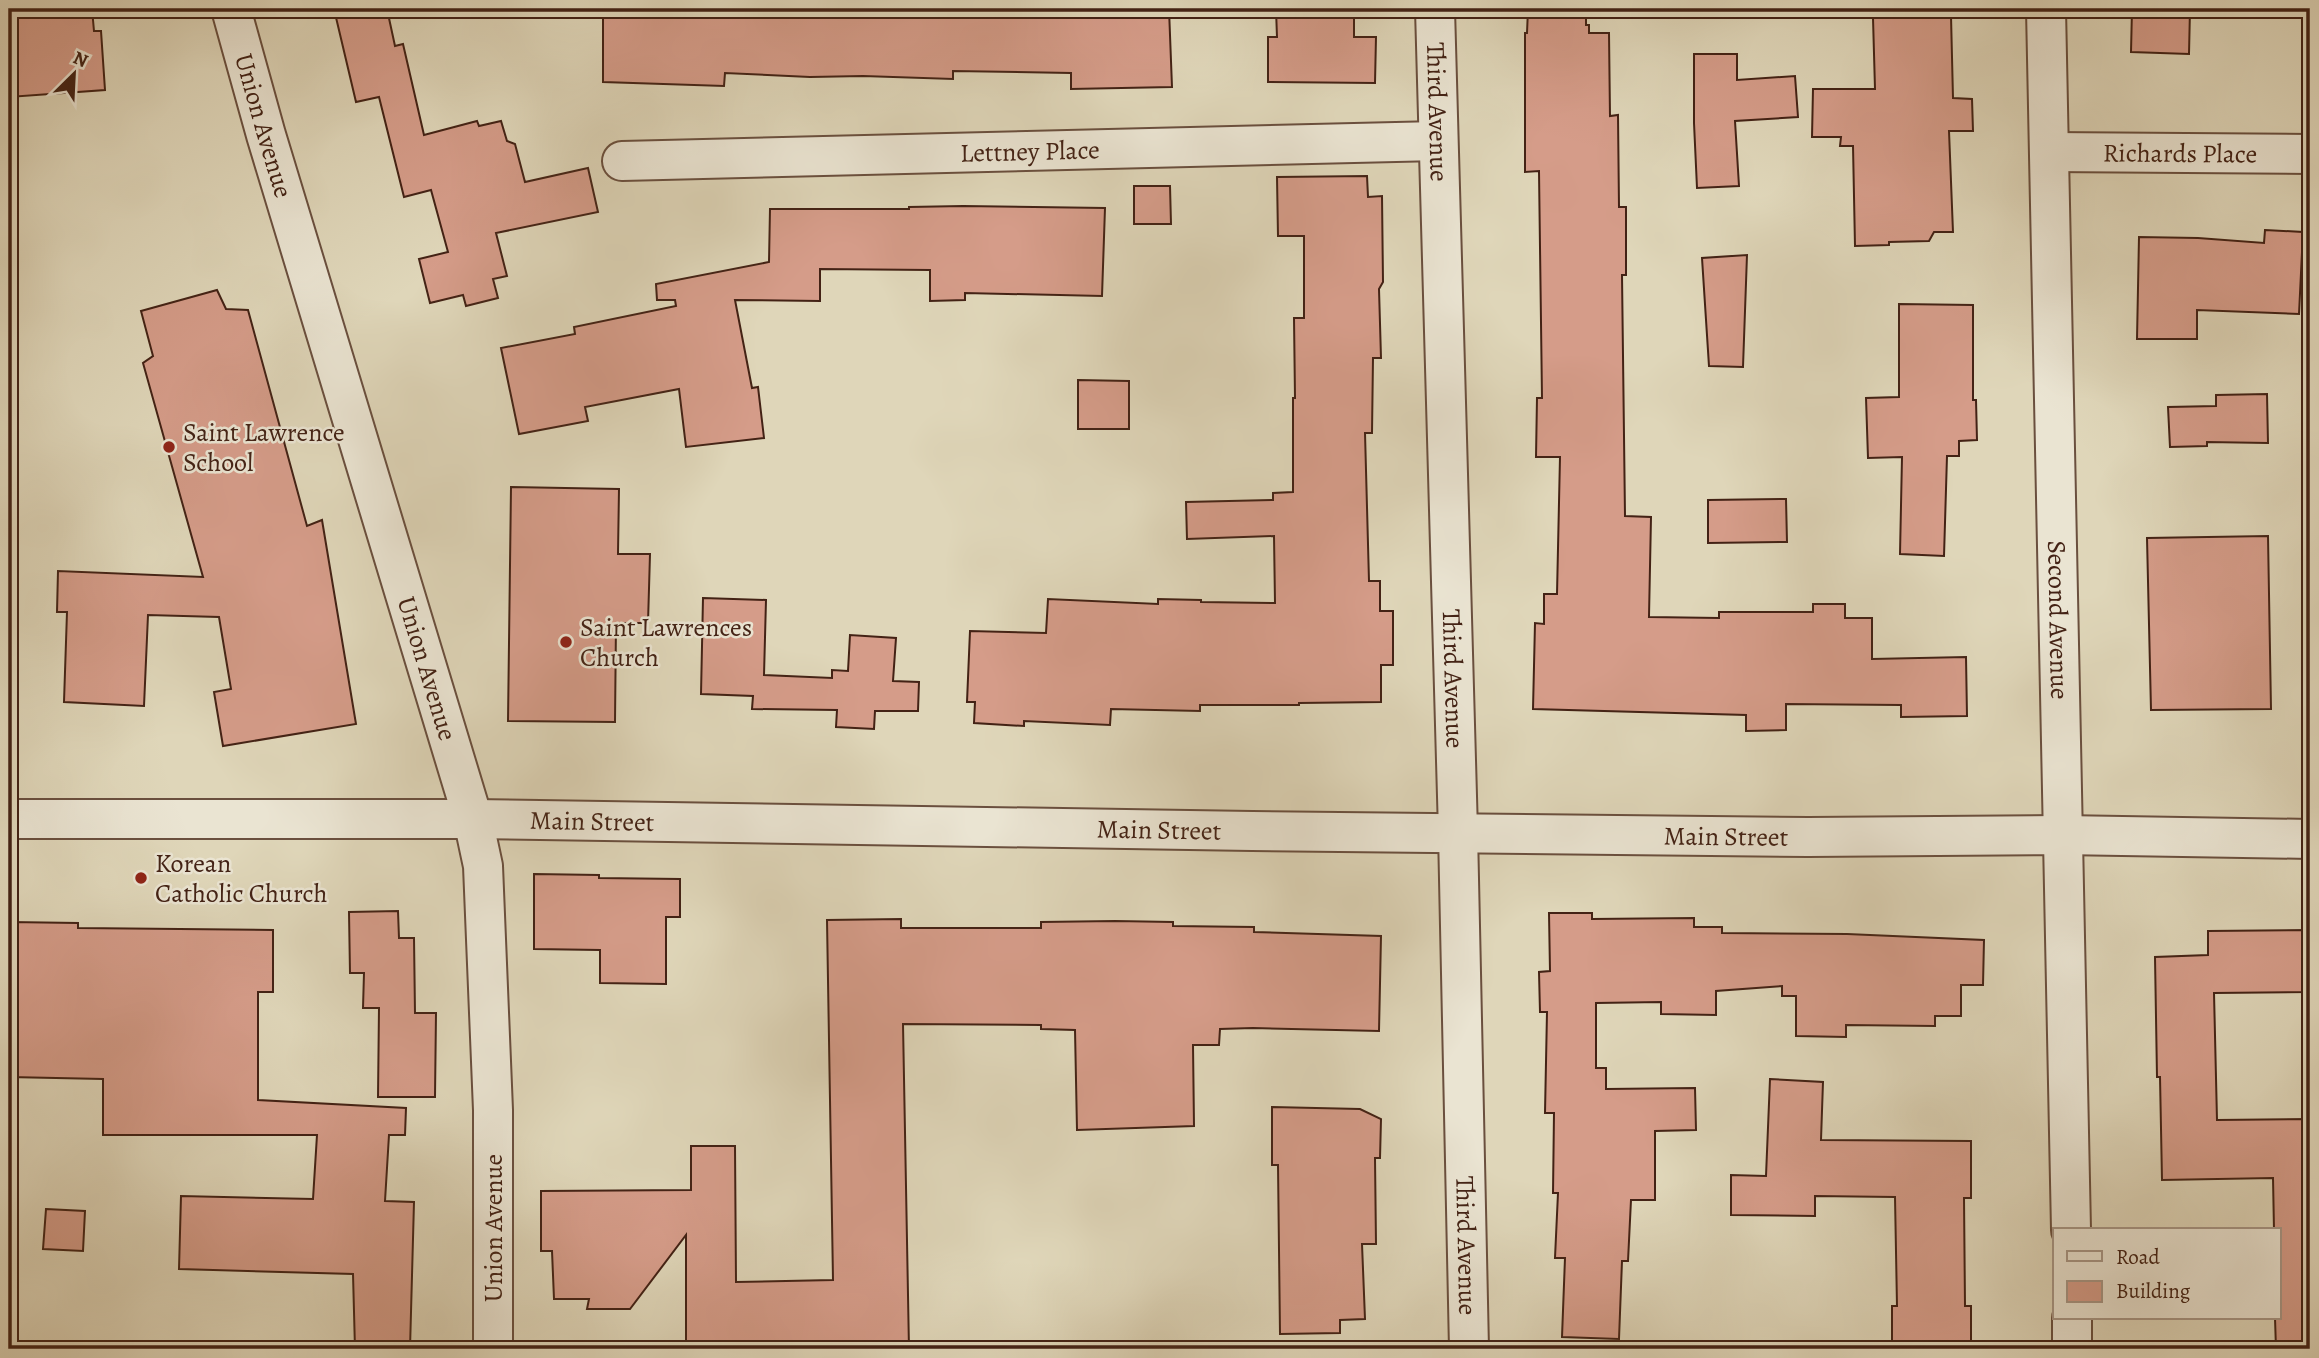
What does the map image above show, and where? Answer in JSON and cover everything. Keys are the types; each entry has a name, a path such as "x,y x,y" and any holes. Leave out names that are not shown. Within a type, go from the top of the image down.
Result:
{"street":[{"name":"Union Avenue","path":"231,9 266,135 473,818 483,866 493,1110 493,1349"},
{"name":"Third Avenue","path":"1436,9 1469,1349"},
{"name":"Second Avenue","path":"2046,9 2071,1228"},
{"name":"Lettney Place","path":"622,161 1438,141"},
{"name":"Richards Place","path":"2049,152 2310,154"},
{"name":"Main Street","path":"9,818 473,818 1101,829 1808,837 2062,835 2310,839"},
{"path":"2072,1320 2072,1349"}],"building":[{"path":"9,9 92,9 94,31 101,31 105,90 9,97"},
{"path":"334,9 387,9 395,46 403,44 424,135 477,121 479,126 501,121 507,141 515,144 525,182 588,168 598,212 496,233 507,276 493,279 498,298 466,306 463,295 430,303 419,259 448,252 431,190 404,197 379,97 356,102"},
{"path":"603,9 798,9 798,13 898,9 992,12 993,9 1026,9 1026,12 1134,13 1133,9 1169,9 1172,87 1071,89 1071,73 953,71 953,79 725,73 724,86 603,82"},
{"path":"1276,9 1354,9 1354,37 1376,37 1375,83 1268,82 1268,37 1277,37"},
{"path":"1528,9 1586,9 1589,33 1609,33 1610,116 1618,115 1619,207 1626,207 1626,275 1622,275 1625,516 1651,517 1649,617 1719,618 1719,612 1813,612 1813,604 1845,604 1845,618 1872,618 1872,659 1966,657 1967,716 1901,717 1901,705 1786,704 1786,730 1746,731 1746,715 1533,709 1535,623 1544,624 1544,594 1557,594 1560,457 1536,457 1537,398 1542,398 1539,171 1525,172 1525,33"},
{"path":"2132,9 2190,9 2189,54 2131,52"},
{"path":"1951,16 1953,98 1972,99 1973,131 1949,131 1953,232 1934,232 1929,241 1855,246 1853,146 1840,146 1841,137 1812,137 1813,89 1875,89 1873,18"},
{"path":"1694,54 1737,54 1737,80 1795,76 1798,117 1735,121 1739,186 1697,188"},
{"path":"1367,176 1368,197 1382,196 1383,282 1379,289 1381,358 1373,358 1372,433 1365,433 1369,581 1380,581 1380,611 1393,611 1393,665 1381,665 1381,702 1200,705 1200,711 1111,709 1110,725 1024,721 1024,726 974,723 975,702 967,702 970,631 1046,633 1048,599 1158,604 1158,599 1275,603 1274,536 1187,539 1186,502 1273,500 1273,493 1293,492 1294,318 1304,318 1304,236 1278,236 1277,177"},
{"path":"1134,186 1170,186 1171,224 1134,224"},
{"path":"963,206 1105,208 1102,296 965,293 965,300 930,301 930,270 820,269 820,301 735,300 752,388 758,387 764,438 686,447 679,389 585,407 588,421 519,434 501,348 575,334 574,327 676,306 675,300 657,300 656,284 769,262 770,209 909,209"},
{"path":"2265,230 2303,232 2299,314 2197,310 2197,339 2137,339 2139,237 2264,243"},
{"path":"1747,255 1743,367 1709,366 1702,258"},
{"path":"217,290 226,309 248,310 307,526 322,520 356,724 223,746 214,692 231,689 219,617 148,615 144,706 64,702 67,612 57,612 58,571 203,577 143,363 153,356 141,311"},
{"path":"1899,304 1973,305 1973,400 1976,400 1977,440 1959,441 1959,456 1947,456 1944,556 1900,554 1902,457 1868,458 1866,398 1899,397"},
{"path":"1078,380 1129,381 1129,429 1078,429"},
{"path":"2267,394 2268,443 2207,442 2207,446 2170,447 2168,407 2216,406 2216,395"},
{"path":"511,487 619,489 618,554 650,554 648,623 616,623 615,722 508,721"},
{"path":"1786,499 1787,542 1708,543 1708,500"},
{"path":"2268,536 2271,709 2151,710 2147,538"},
{"path":"703,598 766,600 764,675 832,678 832,670 848,671 850,635 896,638 893,681 919,682 918,711 875,711 874,729 836,727 837,710 752,709 753,696 701,694"},
{"path":"534,874 680,879 680,917 666,917 666,984 600,983 600,950 534,949"},
{"path":"398,911 399,938 414,938 415,1013 436,1013 435,1097 378,1097 379,1008 363,1008 364,973 350,973 349,912"},
{"path":"1549,913 1592,913 1592,919 1694,918 1694,927 1722,927 1722,933 1847,934 1984,940 1983,985 1961,985 1961,1016 1935,1016 1935,1026 1846,1025 1846,1037 1796,1036 1796,996 1782,996 1782,986 1716,991 1716,1015 1661,1014 1661,1002 1596,1003 1596,1068 1606,1068 1606,1089 1695,1088 1696,1130 1655,1131 1655,1200 1631,1200 1628,1261 1622,1261 1619,1339 1562,1337 1565,1258 1555,1258 1558,1193 1553,1193 1554,1113 1545,1113 1547,1012 1540,1012 1539,972 1550,971"},
{"path":"901,919 901,928 1041,928 1041,922 1115,921 1173,922 1173,926 1254,927 1254,932 1381,936 1379,1031 1220,1029 1219,1045 1193,1045 1194,1126 1077,1130 1075,1030 1041,1029 1041,1025 903,1024 909,1349 747,1349 686,1346 686,1235 630,1309 587,1309 589,1299 554,1299 552,1251 541,1251 541,1191 691,1190 691,1146 735,1146 736,1282 833,1280 827,920"},
{"path":"9,922 78,923 78,928 273,930 273,992 258,992 258,1100 406,1108 405,1135 389,1135 385,1201 414,1202 410,1349 355,1349 353,1274 179,1269 181,1196 313,1199 317,1135 103,1135 103,1079 9,1077"},
{"path":"2310,930 2310,992 2214,993 2217,1120 2310,1119 2310,1349 2276,1349 2275,1320 2280,1320 2280,1228 2274,1228 2273,1178 2162,1180 2155,957 2208,955 2208,931"},
{"path":"1770,1079 1823,1082 1821,1140 1971,1141 1971,1198 1964,1198 1965,1306 1971,1306 1971,1347 1905,1349 1904,1346 1892,1346 1892,1306 1897,1306 1895,1197 1815,1196 1815,1216 1731,1215 1731,1175 1766,1176"},
{"path":"1272,1107 1360,1109 1381,1119 1380,1158 1375,1158 1376,1244 1362,1244 1365,1319 1340,1320 1340,1333 1280,1334 1278,1165 1272,1165"},
{"path":"46,1209 85,1211 83,1251 43,1249"}],"place":[{"name":"Saint Lawrence School","path":"169,447"},
{"name":"Saint Lawrences Church","path":"566,642"},
{"name":"Korean Catholic Church","path":"141,878"}]}
